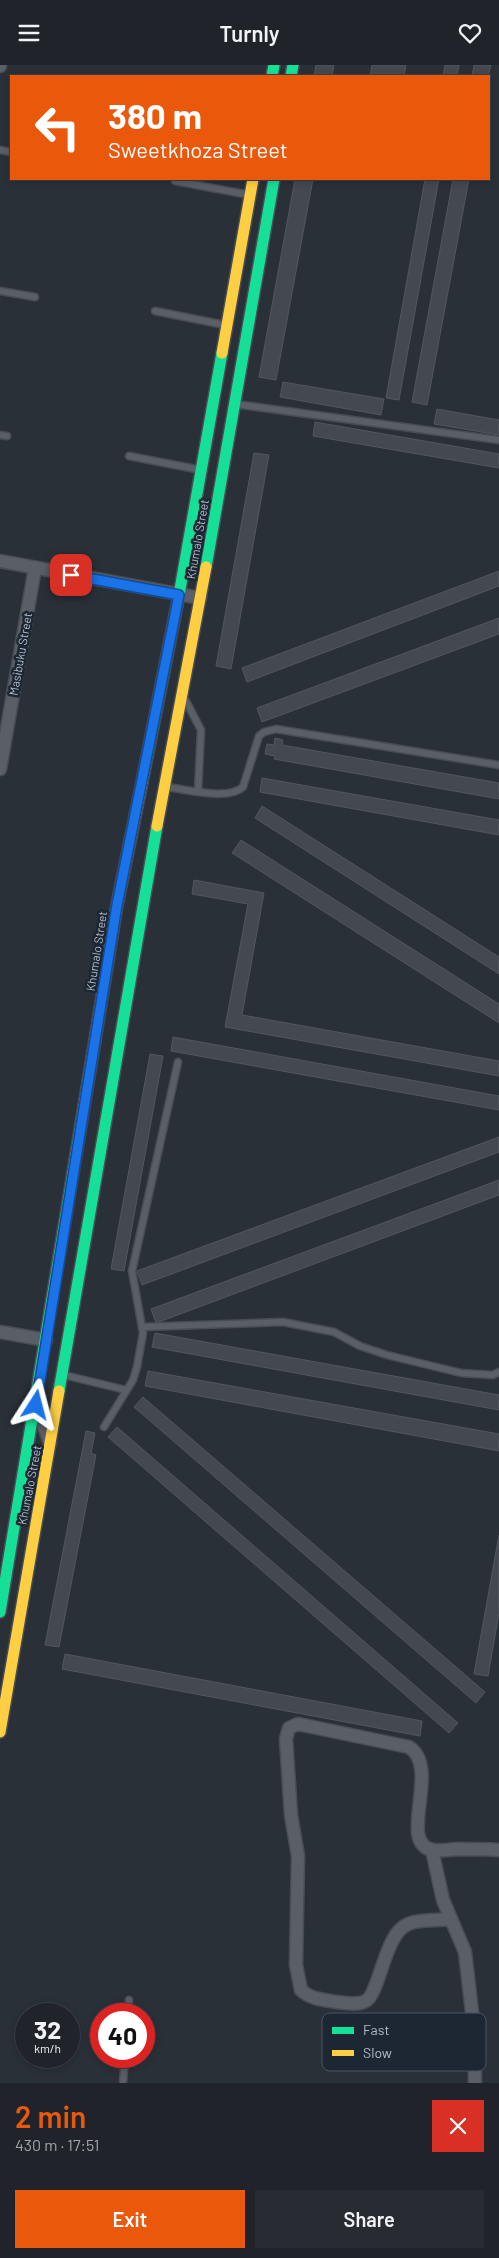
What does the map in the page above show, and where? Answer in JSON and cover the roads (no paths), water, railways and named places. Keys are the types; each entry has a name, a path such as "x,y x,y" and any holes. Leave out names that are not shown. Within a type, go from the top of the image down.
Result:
{"street":[{"name":"Khumalo Street","path":"0,1612 36,1405 117,905 179,595 254,180"},
{"name":"Khumalo Street","path":"0,1732 164,787 183,695 274,180"},
{"path":"0,561 200,598"},
{"name":"Masibuku Street","path":"0,769 34,568"},
{"path":"0,1332 46,1340"},
{"path":"36,1405 50,1445"},
{"path":"451,1919 413,1922 398,1931 379,1974 373,1993 368,2000 351,2004 309,1996 301,1990 296,1965 298,1870 291,1815 286,1739 289,1728 298,1724 387,1741 415,1751 421,1762 423,1778 417,1827 418,1835 424,1845 432,1850 499,1850"},
{"path":"432,1850 443,1900 465,1952 472,2013"}],"lane":[{"path":"175,181 251,195"},
{"path":"0,291 36,297"},
{"path":"156,311 227,325"},
{"path":"234,403 499,440"},
{"path":"129,456 201,471"},
{"path":"183,695 200,724 198,791"},
{"path":"164,787 225,795 238,792 243,787 259,736 264,732 276,729 499,765"},
{"path":"104,1427 133,1380 137,1367 143,1333 132,1271 178,1062"},
{"path":"142,1327 283,1322 334,1332 360,1346 387,1355 461,1373 493,1375 499,1372"},
{"path":"63,1374 126,1389"},
{"path":"123,2083 124,2068"}]}
